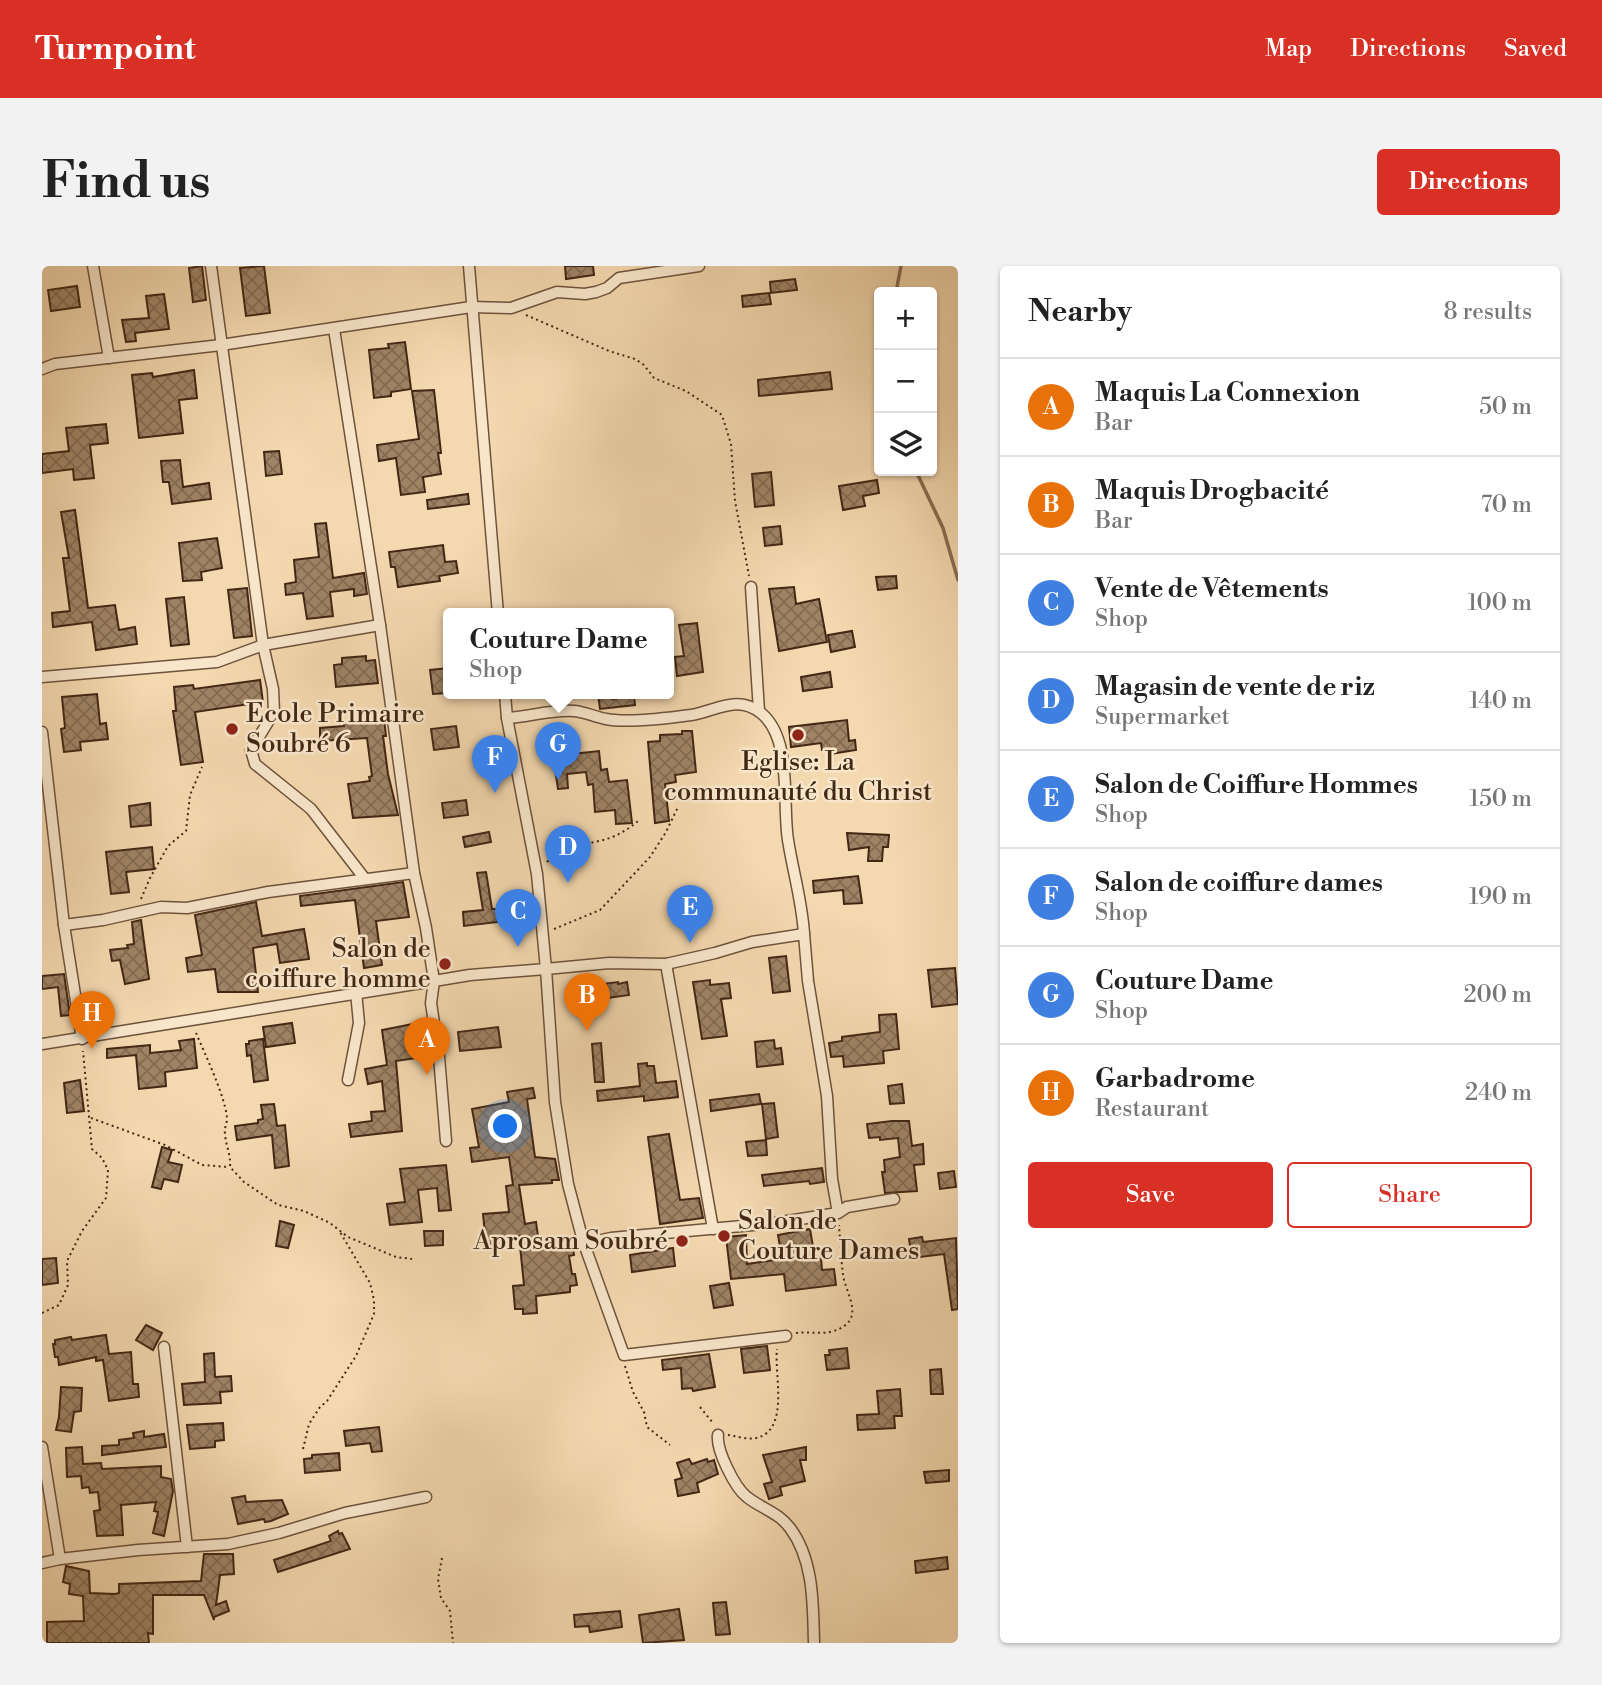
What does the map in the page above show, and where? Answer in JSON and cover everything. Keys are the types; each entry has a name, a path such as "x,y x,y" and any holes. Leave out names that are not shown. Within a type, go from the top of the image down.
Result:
{"street":[{"path":"93,266 109,358"},
{"path":"211,266 264,645 273,689 274,712 251,750 255,764 311,810 365,879"},
{"path":"469,266 497,608"},
{"path":"42,369 55,364 221,345 471,307 511,308 557,292 596,292 607,288 619,278 699,266"},
{"path":"334,329 380,625 414,873 434,981 431,1003 446,1140"},
{"path":"751,587 759,711"},
{"path":"42,677 217,662 264,645 380,625"},
{"path":"505,699 537,874 555,1102 568,1184 583,1241 624,1355 786,1336"},
{"path":"507,718 560,711 577,711 607,719 665,717 743,703 759,711 774,732 781,751 785,776 788,839 802,899 808,981 827,1096 832,1179 838,1213"},
{"path":"42,732 64,925 82,1039"},
{"path":"64,925 103,920 161,907 187,908 268,892 414,873"},
{"path":"42,1044 470,975 609,963 666,964 752,942 804,934"},
{"path":"666,964 713,1229"},
{"path":"348,1080 359,1023 356,992"},
{"path":"583,1241 587,1243 611,1238 775,1223 838,1213 847,1207 894,1199"},
{"path":"164,1348 187,1547"},
{"path":"718,1435 720,1452 745,1496 779,1514 807,1559 814,1643"},
{"path":"42,1447 60,1559"},
{"path":"42,1563 60,1559 228,1544 279,1533 345,1513 426,1497"}],"path":[{"path":"511,308 609,352 635,359 645,365 654,378 686,391 722,415 731,444 735,500 751,587"},
{"path":"134,913 168,846 186,831 190,795 202,767"},
{"path":"543,933 600,910 650,857 678,807"},
{"path":"537,874 561,850 576,844 608,838 627,830 639,820"},
{"path":"191,1021 211,1067 226,1115 224,1130 226,1145 231,1153 230,1167"},
{"path":"42,1313 59,1305 68,1285 67,1261 82,1231 106,1198 108,1170 102,1158 92,1149 82,1039"},
{"path":"90,1118 165,1145 179,1155 202,1165 230,1167 244,1182 278,1205 304,1211 330,1223 348,1237 396,1257 412,1259"},
{"path":"700,1407 718,1435 754,1439 769,1431 779,1408 778,1347 786,1336 799,1332 824,1333 837,1330 848,1323 852,1314 851,1297 843,1278 838,1213"},
{"path":"303,1449 309,1424 356,1356 374,1314 370,1283 339,1231"},
{"path":"624,1355 625,1372 644,1412 647,1427 670,1445"},
{"path":"442,1558 438,1579 441,1598 450,1611 453,1643"}],"building":[{"path":"202,266 206,300 193,302 189,268"},
{"path":"264,266 270,313 246,316 240,268"},
{"path":"565,266 593,266 594,275 566,279"},
{"path":"795,279 797,290 771,293 770,282"},
{"path":"77,286 80,307 51,311 48,290"},
{"path":"769,293 771,304 743,307 742,296"},
{"path":"164,294 169,329 135,333 136,341 126,342 122,320 149,318 146,296"},
{"path":"405,342 411,389 374,398 369,350 389,348 388,344"},
{"path":"194,370 197,398 179,400 183,433 139,438 132,375 152,373 153,377"},
{"path":"830,372 832,389 759,396 758,380"},
{"path":"434,390 441,474 423,477 425,492 401,495 396,458 379,461 377,445 419,439 412,391"},
{"path":"106,424 108,443 90,445 94,478 74,480 73,469 42,473 42,454 69,451 66,428"},
{"path":"279,451 282,474 266,476 264,452"},
{"path":"180,460 183,487 209,483 211,499 172,504 169,482 163,482 161,461"},
{"path":"771,472 774,505 755,507 752,474"},
{"path":"877,480 879,493 863,496 865,506 843,510 839,486"},
{"path":"468,494 469,504 428,509 427,500"},
{"path":"75,510 88,608 115,605 119,630 135,627 137,644 96,650 92,622 53,627 52,613 70,611 63,558 69,558 61,512"},
{"path":"326,523 333,578 364,573 367,594 354,596 354,589 330,592 333,616 307,619 303,593 286,595 285,584 296,582 294,560 319,557 315,524"},
{"path":"780,526 782,544 765,546 763,528"},
{"path":"217,538 222,568 201,572 202,580 183,581 179,543"},
{"path":"443,545 445,562 456,561 458,573 439,576 440,581 398,587 389,552"},
{"path":"896,576 897,588 878,590 876,577"},
{"path":"794,587 796,604 819,599 827,642 779,651 769,589"},
{"path":"247,588 252,636 234,638 228,590"},
{"path":"184,597 189,644 171,646 166,599"},
{"path":"697,623 703,672 677,676 675,657 684,656 679,625"},
{"path":"852,631 855,647 831,652 828,635"},
{"path":"366,656 366,661 375,660 378,683 336,687 334,665 342,664 342,658"},
{"path":"443,669 443,693 433,694 430,670"},
{"path":"830,672 832,687 803,691 801,677"},
{"path":"260,680 263,702 195,712 203,762 181,765 173,711 176,711 174,687 193,685 194,689"},
{"path":"97,694 100,724 106,723 108,739 80,742 81,750 64,752 61,729 65,728 62,697"},
{"path":"599,699 634,699 635,705 600,709"},
{"path":"384,719 386,736 383,736 388,774 398,815 353,818 348,784 370,781 369,777 372,776 367,738 320,741 320,728"},
{"path":"847,720 849,741 855,740 856,750 830,754 830,750 822,750 821,743 791,747 789,727"},
{"path":"456,726 459,747 434,750 431,729"},
{"path":"682,731 692,731 696,772 675,775 676,782 665,784 669,821 655,823 648,742 660,741 660,735 682,734"},
{"path":"599,751 601,770 607,769 609,782 627,780 632,823 616,824 615,810 595,812 593,784 588,785 586,772 567,774 568,788 558,789 553,756"},
{"path":"466,800 468,815 444,818 442,803"},
{"path":"150,803 151,825 131,827 129,806"},
{"path":"489,832 491,842 465,847 463,837"},
{"path":"847,833 889,835 888,847 883,847 882,861 868,861 869,847 849,850"},
{"path":"152,847 154,869 126,872 129,892 111,894 106,852"},
{"path":"486,872 492,909 496,909 498,922 464,926 463,912 483,910 477,873"},
{"path":"858,876 862,903 844,904 843,890 814,893 813,881"},
{"path":"403,882 409,917 376,921 382,965 364,968 355,900 301,906 300,896"},
{"path":"256,902 262,936 304,929 309,959 280,963 277,944 253,948 258,992 218,992 215,969 188,972 186,958 202,955 195,915"},
{"path":"141,920 149,979 125,984 120,960 112,961 110,950 128,948 127,945 134,944 132,922"},
{"path":"786,956 790,991 773,993 769,958"},
{"path":"955,968 958,1004 932,1007 928,970"},
{"path":"64,974 70,1015 61,1016 58,987 42,989 42,976"},
{"path":"710,980 710,985 729,983 731,998 721,999 727,1036 702,1039 693,982"},
{"path":"627,982 629,995 586,1001 584,986"},
{"path":"896,1014 899,1049 883,1051 884,1063 844,1067 843,1056 831,1057 829,1043 842,1041 842,1037 880,1032 879,1015"},
{"path":"292,1023 295,1043 266,1047 263,1027"},
{"path":"418,1023 423,1057 396,1061 402,1131 351,1137 349,1124 372,1121 371,1112 385,1111 382,1081 368,1084 365,1069 387,1065 382,1030"},
{"path":"498,1027 501,1047 460,1051 458,1032"},
{"path":"194,1039 197,1068 165,1072 166,1086 139,1089 136,1055 107,1058 107,1049 150,1045 150,1053 181,1050 179,1041"},
{"path":"263,1039 268,1080 254,1082 251,1055 247,1056 246,1044"},
{"path":"774,1040 775,1049 781,1048 783,1064 757,1067 755,1042"},
{"path":"601,1043 604,1082 595,1082 592,1044"},
{"path":"647,1063 647,1066 654,1066 656,1083 676,1081 678,1097 644,1101 644,1096 598,1101 597,1091 640,1086 638,1064"},
{"path":"80,1080 84,1111 67,1113 64,1083"},
{"path":"902,1084 904,1103 890,1104 888,1086"},
{"path":"533,1088 535,1098 527,1099 535,1157 555,1159 559,1180 552,1180 552,1183 519,1185 525,1224 536,1222 539,1243 572,1239 574,1255 569,1256 577,1285 570,1286 570,1292 536,1296 537,1313 523,1314 523,1309 515,1309 513,1286 524,1285 519,1236 501,1238 502,1243 486,1244 483,1214 509,1212 506,1186 513,1185 509,1157 472,1162 470,1148 479,1147 472,1109 509,1102 507,1092"},
{"path":"759,1094 761,1104 711,1111 710,1100"},
{"path":"774,1103 778,1137 766,1139 762,1104"},
{"path":"274,1104 277,1126 285,1125 289,1166 275,1168 272,1135 237,1140 235,1126 258,1123 258,1120 263,1119 261,1105"},
{"path":"909,1121 912,1146 923,1144 924,1164 914,1165 917,1191 885,1193 882,1172 885,1172 884,1160 900,1157 898,1138 869,1138 867,1124"},
{"path":"669,1134 680,1200 699,1198 703,1218 660,1224 648,1137"},
{"path":"766,1140 767,1155 748,1156 746,1142"},
{"path":"162,1147 172,1150 168,1162 182,1165 178,1182 164,1179 161,1189 152,1187"},
{"path":"446,1165 451,1210 439,1211 437,1188 418,1190 422,1222 390,1225 387,1204 405,1202 400,1169"},
{"path":"822,1168 824,1182 764,1186 762,1175"},
{"path":"954,1171 956,1187 940,1189 938,1173"},
{"path":"280,1221 294,1225 288,1248 276,1246"},
{"path":"810,1229 815,1259 821,1258 822,1270 834,1269 836,1285 786,1291 784,1274 731,1279 726,1237 746,1235 747,1264 782,1259 778,1235"},
{"path":"424,1231 443,1231 443,1245 425,1246"},
{"path":"922,1237 923,1242 956,1238 958,1309 952,1310 944,1254 912,1258 909,1239"},
{"path":"673,1248 675,1266 632,1272 630,1255"},
{"path":"56,1258 58,1283 42,1285 42,1259"},
{"path":"729,1283 733,1305 714,1308 710,1286"},
{"path":"146,1325 162,1333 153,1350 136,1340"},
{"path":"106,1335 109,1354 131,1352 133,1384 138,1384 139,1397 109,1401 103,1360 96,1361 96,1357 59,1365 58,1357 55,1357 55,1340"},
{"path":"767,1346 770,1370 744,1373 741,1349"},
{"path":"847,1348 849,1368 827,1370 825,1355 830,1355 829,1350"},
{"path":"214,1353 215,1377 231,1376 232,1391 220,1392 221,1403 184,1405 182,1384 205,1382 204,1354"},
{"path":"709,1354 715,1387 693,1391 692,1388 682,1389 681,1368 663,1370 662,1360"},
{"path":"941,1369 943,1394 931,1394 930,1370"},
{"path":"61,1387 82,1388 81,1411 74,1412 71,1432 56,1430"},
{"path":"900,1389 902,1416 894,1416 895,1428 858,1430 857,1415 879,1414 877,1391"},
{"path":"223,1423 224,1440 215,1441 215,1447 190,1449 187,1425"},
{"path":"379,1427 382,1451 372,1452 370,1443 346,1446 344,1431"},
{"path":"144,1431 144,1437 164,1434 166,1447 102,1455 102,1446 119,1445 119,1440 134,1438 133,1433"},
{"path":"82,1447 83,1464 101,1463 102,1469 161,1466 161,1477 171,1479 173,1491 164,1536 153,1533 158,1512 154,1511 156,1502 121,1505 123,1535 97,1536 94,1511 100,1510 98,1492 90,1493 89,1487 82,1488 81,1476 67,1477 66,1448"},
{"path":"806,1447 806,1460 800,1460 805,1481 780,1487 782,1495 769,1499 764,1484 772,1482 763,1455"},
{"path":"339,1453 340,1470 305,1473 304,1459 312,1458 312,1455"},
{"path":"689,1459 692,1464 707,1459 708,1462 714,1460 718,1474 697,1483 699,1492 678,1496 675,1480 682,1478 677,1463"},
{"path":"949,1470 949,1481 926,1483 924,1472"},
{"path":"245,1496 246,1502 282,1500 288,1514 271,1521 265,1522 264,1519 238,1524 232,1498"},
{"path":"338,1531 339,1534 342,1533 350,1549 278,1572 274,1560 331,1541 329,1536"},
{"path":"204,1554 233,1554 234,1574 220,1575 216,1605 226,1601 229,1611 214,1617 214,1620 204,1595 153,1595 153,1634 148,1633 149,1643 47,1643 47,1622 84,1621 83,1596 69,1594 70,1584 63,1582 66,1566 89,1571 90,1593 115,1594 119,1593 119,1584 201,1581"},
{"path":"947,1557 948,1569 916,1573 915,1561"},
{"path":"726,1602 730,1634 716,1635 713,1603"},
{"path":"679,1609 684,1640 643,1643 639,1615"},
{"path":"620,1611 622,1627 590,1632 589,1626 575,1627 574,1615"}],"waterway":[{"path":"897,287 901,266"},
{"path":"918,476 943,528 958,580"}],"place":[{"name":"Ecole Primaire Soubré 6","path":"232,729"},
{"name":"Eglise: La communauté du Christ","path":"798,735"},
{"name":"Couture Dame","path":"558,780"},
{"name":"Salon de coiffure dames","path":"495,793"},
{"name":"Magasin de vente de riz","path":"568,883"},
{"name":"Salon de Coiffure Hommes","path":"690,943"},
{"name":"Vente de Vêtements","path":"518,947"},
{"name":"Salon de coiffure homme","path":"445,964"},
{"name":"Maquis Drogbacité","path":"587,1031"},
{"name":"Garbadrome","path":"92,1049"},
{"name":"Maquis La Connexion","path":"427,1075"},
{"name":"Salon de Couture Dames","path":"724,1236"},
{"name":"Aprosam Soubré","path":"682,1241"}]}
